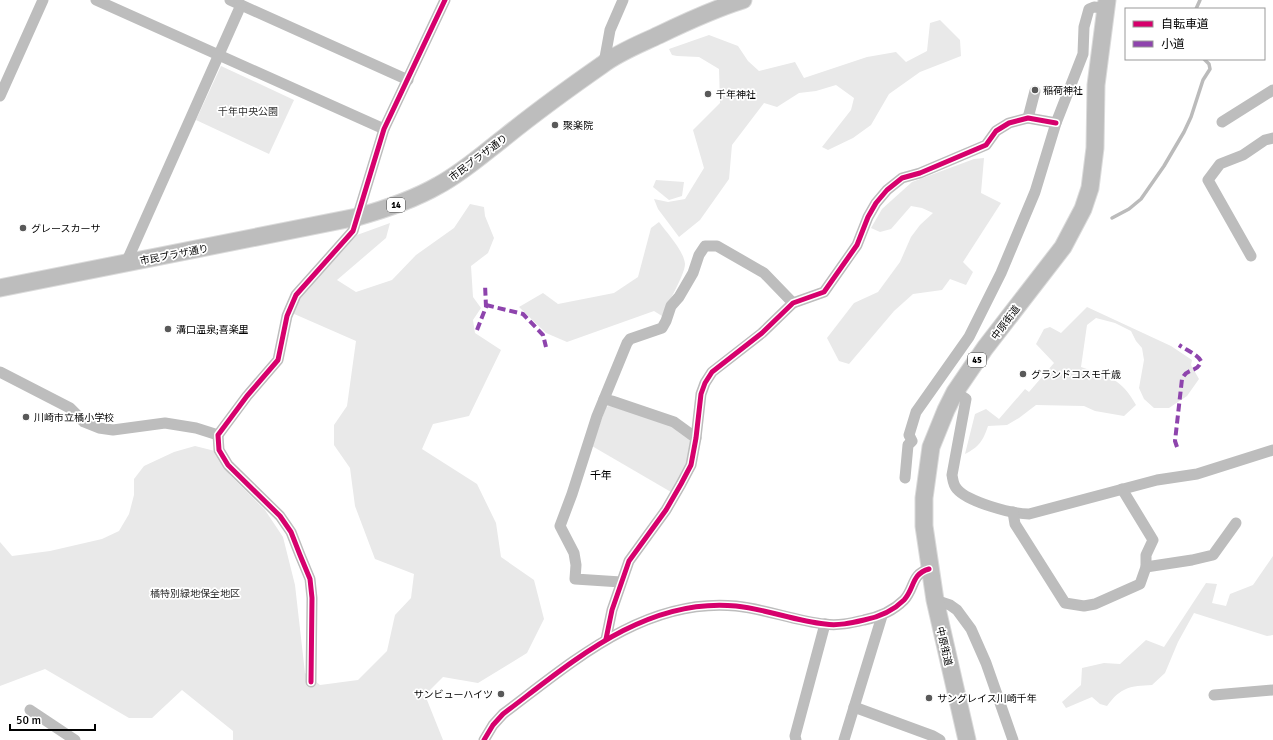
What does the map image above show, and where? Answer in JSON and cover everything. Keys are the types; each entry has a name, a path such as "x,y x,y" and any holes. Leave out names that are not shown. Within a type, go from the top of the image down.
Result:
{"main road":[{"name":"市民プラザ通り","path":"0,288 357,217 386,209 415,198 464,170 505,137 604,63 673,28 704,14 743,0"},
{"name":"中原街道","path":"967,740 929,569 924,526 924,498 931,447 955,392 985,348 1063,247 1083,209 1090,188 1095,148 1096,85 1106,4"}],"street":[{"path":"0,96 43,0"},
{"path":"96,0 384,130"},
{"path":"230,0 408,80"},
{"path":"311,682 312,598 310,580 291,532 280,516 228,465 219,450 218,435 247,396 278,360 286,316 296,295 353,231 384,130 445,0"},
{"path":"604,63 610,30 623,0"},
{"path":"931,447 912,441 909,436 916,412 969,337 1001,273 1035,192 1056,123 1083,54 1084,27 1089,9 1106,4"},
{"path":"126,263 241,5"},
{"path":"1028,118 1035,90"},
{"path":"1222,122 1273,90"},
{"path":"606,639 612,610 621,582 630,561 666,510 691,465 701,394 705,383 712,372 762,333 793,303 824,292 857,245 868,217 876,203 887,190 902,178 920,173 986,145 996,130 1009,123 1028,118 1056,123"},
{"path":"1251,256 1208,180 1220,164 1244,155 1265,140 1273,138"},
{"path":"621,582 575,579 576,565 574,553 560,526 597,416 627,343 630,339 662,328 671,306 679,297 693,273 699,255 705,246 717,246 764,273 793,303"},
{"path":"0,372 70,408 84,422 99,428 113,430 165,423 196,428 218,435"},
{"path":"955,392 966,400 952,475 953,483 957,489 966,496 985,504 1014,512 1029,514 1157,480 1197,474 1273,450"},
{"path":"604,399 612,400 674,422 696,438"},
{"path":"905,478 908,445 912,441"},
{"path":"1014,512 1015,524 1065,603 1084,606 1095,604 1140,584 1146,567 1146,555 1153,540 1122,489"},
{"path":"1146,567 1192,560 1213,555 1236,523"},
{"path":"484,740 492,725 503,714 593,647 606,639 647,620 675,611 707,606 737,606 825,624 842,624 882,616 904,600 911,590 916,576 921,571 929,569"},
{"path":"935,600 950,605 957,610 971,629 986,663 1013,740"},
{"path":"844,740 882,616"},
{"path":"796,740 795,736 825,624"},
{"path":"1214,695 1273,690"},
{"path":"854,707 940,740"},
{"path":"30,710 75,740"}],"green space":[{"path":"940,20 960,40 961,56 920,72 889,94 871,125 853,138 828,150 822,147 851,110 854,98 836,85 816,91 799,93 777,107 764,103 732,145 729,179 700,220 679,237 658,209 654,199 668,202 685,199 704,168 693,130 720,103 719,69 699,57 672,55 669,49 709,35 738,46 748,61 759,71 795,62 804,78 867,57 896,52 906,62 927,51 930,23"},
{"name":"千年中央公園","path":"221,66 294,100 269,154 196,120"},
{"path":"984,158 981,193 1001,203 963,262 973,272 966,285 950,279 942,290 913,294 894,311 849,364 839,361 827,338 854,303 878,292 900,262 911,237 920,225 933,213 922,208 911,206 891,229 880,232 871,228 882,209 912,182 974,159"},
{"path":"656,180 684,182 682,196 669,200 653,187"},
{"name":"橘特別緑地保全地区","path":"470,204 484,207 485,216 494,238 488,253 471,266 473,297 481,308 473,320 475,333 501,350 469,416 433,424 422,449 477,484 496,523 501,557 534,580 544,619 527,653 478,683 443,677 425,695 443,740 233,740 233,731 182,690 152,718 129,718 45,669 0,686 0,542 12,556 50,551 102,539 119,531 129,514 134,495 134,479 144,466 174,452 195,446 215,451 230,475 265,510 283,537 295,585 305,673 320,685 358,680 387,651 395,615 411,598 414,574 375,559 355,506 350,468 334,445 334,425 347,406 356,341 292,313 303,293 357,235 390,223 386,238 337,280 356,292 392,280 416,255 454,228"},
{"path":"659,222 682,254 685,264 679,282 662,316 654,311 567,342 546,333 519,307 543,293 558,304 614,293 638,277 651,228"},
{"path":"1087,307 1171,346 1192,360 1191,365 1199,379 1187,396 1169,408 1154,408 1144,399 1139,388 1144,360 1142,348 1136,341 1131,331 1115,323 1096,318 1087,325 1081,367 1107,376 1119,384 1125,389 1136,405 1124,416 1095,411 1084,406 1036,405 1007,425 988,426 980,443 974,449 965,454 975,414 986,409 999,419 1025,389 1029,392 1054,363 1036,344 1044,329 1050,327 1061,333"},
{"path":"612,405 672,426 691,440 687,463 671,492 592,446 606,407"},
{"path":"1273,556 1273,635 1267,636 1194,613 1178,642 1165,673 1152,685 1126,689 1117,695 1107,706 1100,704 1092,697 1066,708 1062,702 1081,685 1082,668 1104,663 1120,664 1146,640 1164,647 1206,583 1217,584 1212,603 1226,606 1230,594 1253,585"}],"waterway":[{"path":"1196,8 1200,0"},
{"path":"1112,218 1129,209 1141,199 1164,166 1184,132 1191,117 1203,80 1210,69 1209,64 1205,60"}],"marked path":[{"path":"477,330 486,307 485,284"},
{"path":"486,305 523,314 543,335 546,347"},
{"path":"1177,447 1175,441 1182,379 1184,375 1200,365 1201,361 1194,354 1179,345"}],"cycle path":[{"path":"311,682 312,598 310,579 291,532 280,516 228,465 219,450 218,435 247,396 278,360 287,316 296,295 353,231 384,129 445,0"},
{"path":"606,639 612,610 629,561 666,510 691,465 701,394 705,383 712,372 762,333 793,303 824,292 857,245 868,217 876,203 887,190 902,178 920,173 986,145 996,131 1009,123 1028,118 1056,123"},
{"path":"484,740 493,725 503,714 555,674 610,638 640,623 670,612 702,606 736,606 830,625 849,623 875,617 886,613 895,607 904,600 919,574 929,569"}],"place":[{"name":"稲荷神社","path":"1035,90"},
{"name":"千年神社","path":"708,94"},
{"name":"聚楽院","path":"555,125"},
{"name":"グレースカーサ","path":"23,228"},
{"name":"溝口温泉;喜楽里","path":"168,329"},
{"name":"グランドコスモ千歳","path":"1023,374"},
{"name":"川崎市立橘小学校","path":"26,417"},
{"name":"サンビューハイツ","path":"501,694"},
{"name":"サングレイス川崎千年","path":"929,698"}],"district":[{"name":"千年","path":"601,475"}]}
